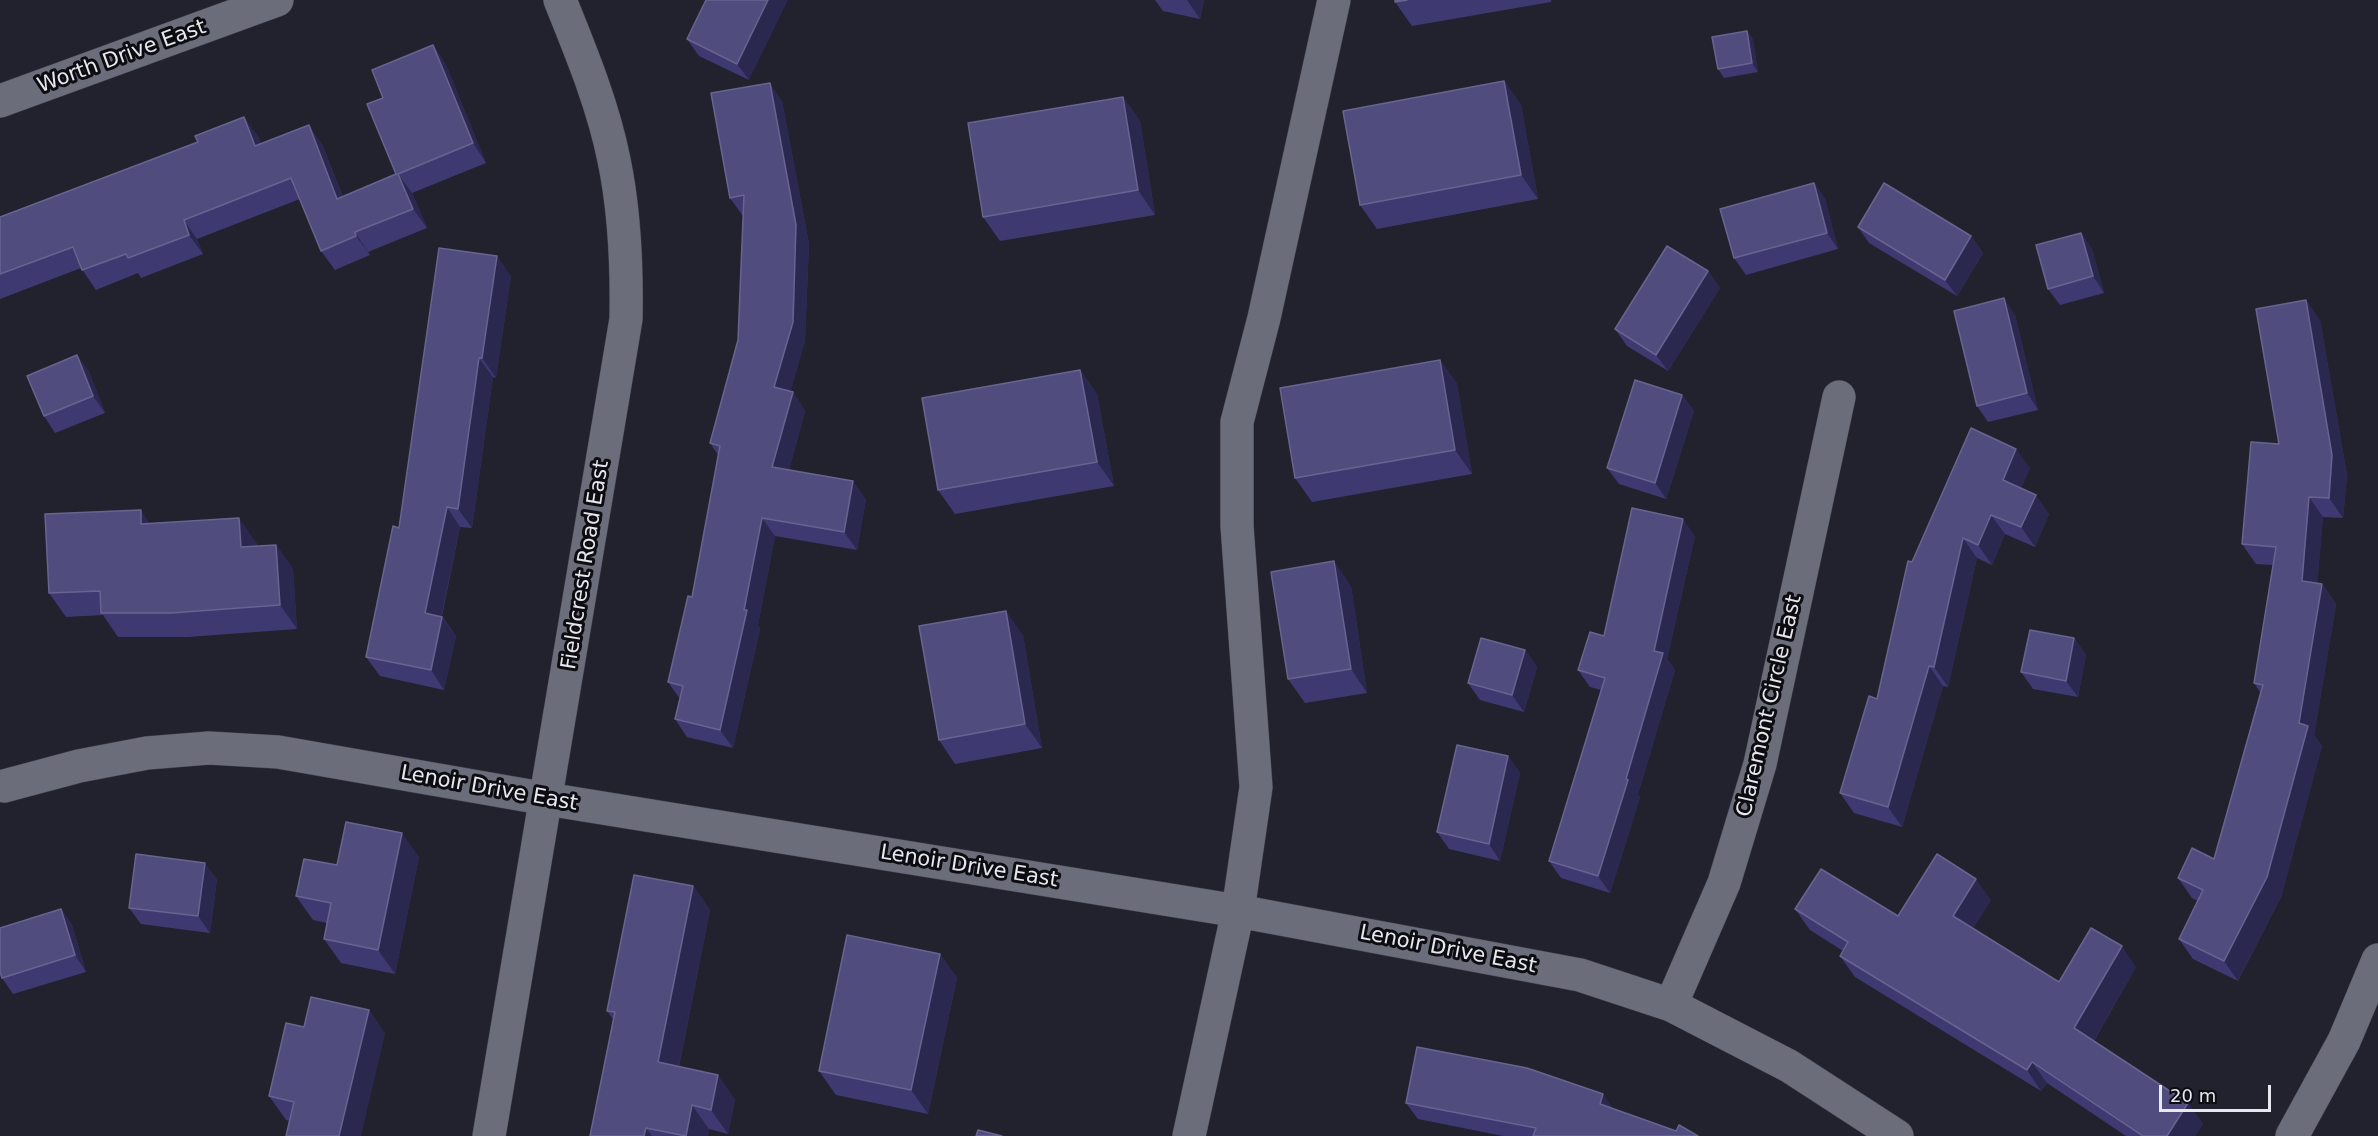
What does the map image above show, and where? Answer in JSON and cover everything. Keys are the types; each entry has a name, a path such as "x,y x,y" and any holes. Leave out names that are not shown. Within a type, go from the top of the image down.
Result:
{"street":[{"name":"Worth Drive East","path":"0,101 277,0"},
{"name":"Fieldcrest Road East","path":"489,1136 626,319 627,254 614,160 595,90 560,0"},
{"path":"1189,1136 1238,911 1256,787 1238,526 1237,422 1264,318 1334,0"},
{"name":"Claremont Circle East","path":"1671,1005 1724,883 1760,764 1839,397"},
{"name":"Lenoir Drive East","path":"4,786 79,766 147,753 209,748 278,752 547,799 1238,911 1580,975 1671,1005 1789,1066 1897,1136"},
{"path":"2292,1136 2344,1041 2378,960"}],"building":[{"path":"706,0 768,0 737,64 687,39"},
{"path":"1747,31 1752,63 1718,69 1712,37"},
{"path":"433,45 473,143 398,174 413,209 355,232 356,236 321,251 291,178 184,220 189,235 128,258 126,254 82,270 73,247 0,274 0,217 198,142 195,136 244,117 255,146 309,125 337,199 396,174 367,104 383,98 372,70"},
{"path":"1504,81 1521,175 1360,205 1343,111"},
{"path":"770,83 796,225 793,322 774,387 793,392 772,467 853,481 844,532 762,518 744,610 747,610 720,730 675,719 683,686 668,682 688,596 692,597 720,446 710,443 738,340 744,195 730,198 711,93"},
{"path":"1123,97 1138,190 983,217 968,123"},
{"path":"1814,183 1827,233 1734,258 1720,209"},
{"path":"1884,183 1971,236 1945,280 1858,227"},
{"path":"2081,233 2093,276 2048,289 2036,245"},
{"path":"1667,246 1708,271 1656,355 1615,329"},
{"path":"439,248 497,256 482,358 479,358 458,509 447,507 425,613 442,617 431,670 366,657 393,526 399,528"},
{"path":"2004,298 2027,393 1977,406 1954,311"},
{"path":"2306,300 2332,455 2329,498 2309,497 2302,581 2322,584 2299,723 2308,726 2267,877 2224,961 2179,939 2203,890 2178,878 2192,848 2214,859 2263,685 2254,683 2276,547 2242,544 2251,442 2279,444 2256,309"},
{"path":"77,355 93,396 44,416 27,376"},
{"path":"1440,360 1455,450 1295,478 1280,388"},
{"path":"1080,370 1097,462 938,490 922,398"},
{"path":"1635,380 1682,395 1655,483 1607,468"},
{"path":"1971,428 2016,449 2003,480 2036,495 2021,527 1991,515 1978,545 1963,538 1934,667 1929,666 1888,807 1840,793 1869,696 1877,699 1908,561 1912,562"},
{"path":"1632,508 1683,519 1654,651 1663,653 1626,779 1628,780 1598,876 1549,861 1605,678 1578,670 1590,632 1604,636"},
{"path":"141,510 141,524 239,518 241,547 276,545 280,605 171,613 101,613 100,591 49,593 45,514"},
{"path":"1334,561 1351,669 1288,679 1271,572"},
{"path":"1006,611 1025,724 939,740 919,626"},
{"path":"2030,630 2074,638 2066,681 2021,672"},
{"path":"1481,638 1525,650 1512,695 1468,683"},
{"path":"1457,745 1508,756 1489,844 1437,832"},
{"path":"346,822 402,833 378,950 324,939 331,903 296,896 304,859 337,865"},
{"path":"136,854 205,863 198,916 129,908"},
{"path":"1937,854 1976,879 1953,916 2059,982 2091,928 2122,946 2074,1028 2188,1103 2167,1136 2143,1136 2032,1062 2027,1070 1840,956 1848,942 1795,909 1821,869 1898,916"},
{"path":"634,875 693,886 658,1062 718,1075 711,1110 692,1105 686,1136 646,1128 644,1136 590,1136 615,1012 607,1011"},
{"path":"61,909 75,955 2,978 0,928"},
{"path":"847,935 940,954 911,1090 819,1071"},
{"path":"311,997 369,1010 339,1136 286,1136 294,1102 269,1096 286,1023 304,1027"},
{"path":"1417,1047 1527,1068 1603,1094 1600,1104 1676,1131 1679,1125 1698,1136 1533,1136 1536,1128 1406,1103"},
{"path":"978,1130 1002,1136 976,1136"}]}
